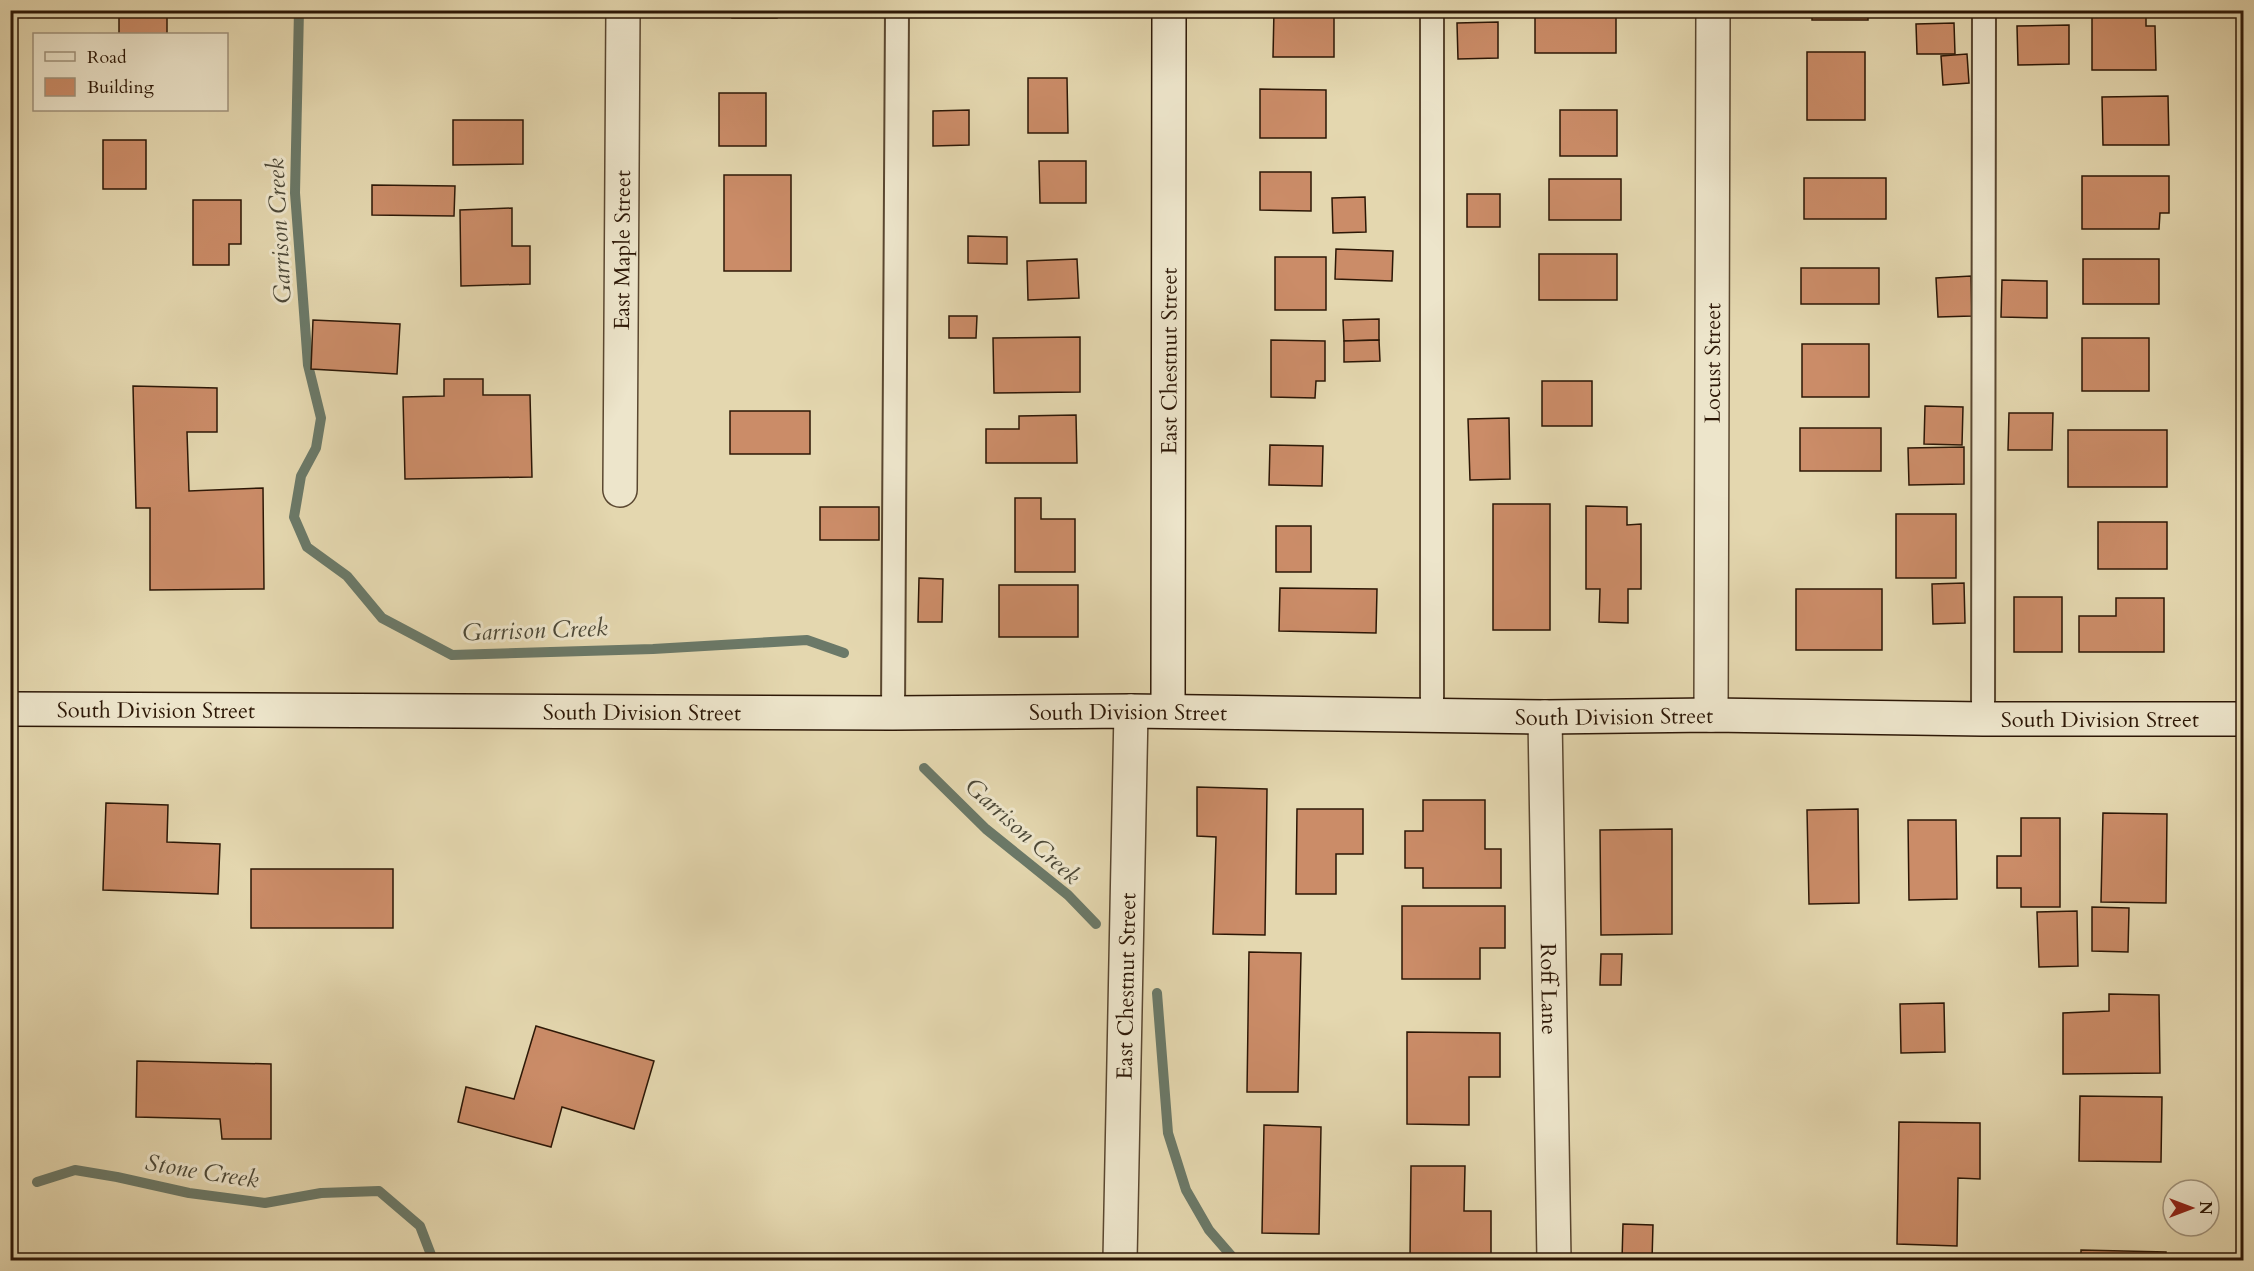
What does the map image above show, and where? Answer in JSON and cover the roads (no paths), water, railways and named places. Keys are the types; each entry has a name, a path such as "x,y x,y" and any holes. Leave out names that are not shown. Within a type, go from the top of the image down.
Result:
{"street":[{"name":"East Maple Street","path":"620,490 623,10"},
{"name":"East Chestnut Street","path":"1168,711 1169,10"},
{"name":"Locust Street","path":"1711,715 1713,10"},
{"name":"South Division Street","path":"10,709 893,713 1168,711 1545,717 1711,715 1983,719 2244,719"},
{"name":"East Chestnut Street","path":"1120,1260 1131,711"},
{"name":"Roff Lane","path":"1545,717 1554,1260"}],"lane":[{"path":"893,713 897,10"},
{"path":"1432,10 1432,716"},
{"path":"1983,719 1984,10"}],"waterway":[{"name":"Garrison Creek","path":"299,10 295,193 308,365 321,418 316,448 301,476 294,517 307,547 347,576 382,618 452,655 653,649 807,640 844,653"},
{"name":"Garrison Creek","path":"924,768 986,829 1068,895 1096,924"},
{"name":"Garrison Creek","path":"1157,993 1168,1133 1186,1190 1209,1230 1235,1260"},
{"name":"Stone Creek","path":"37,1182 75,1170 189,1193 265,1203 321,1193 379,1191 420,1226 433,1260"}]}
